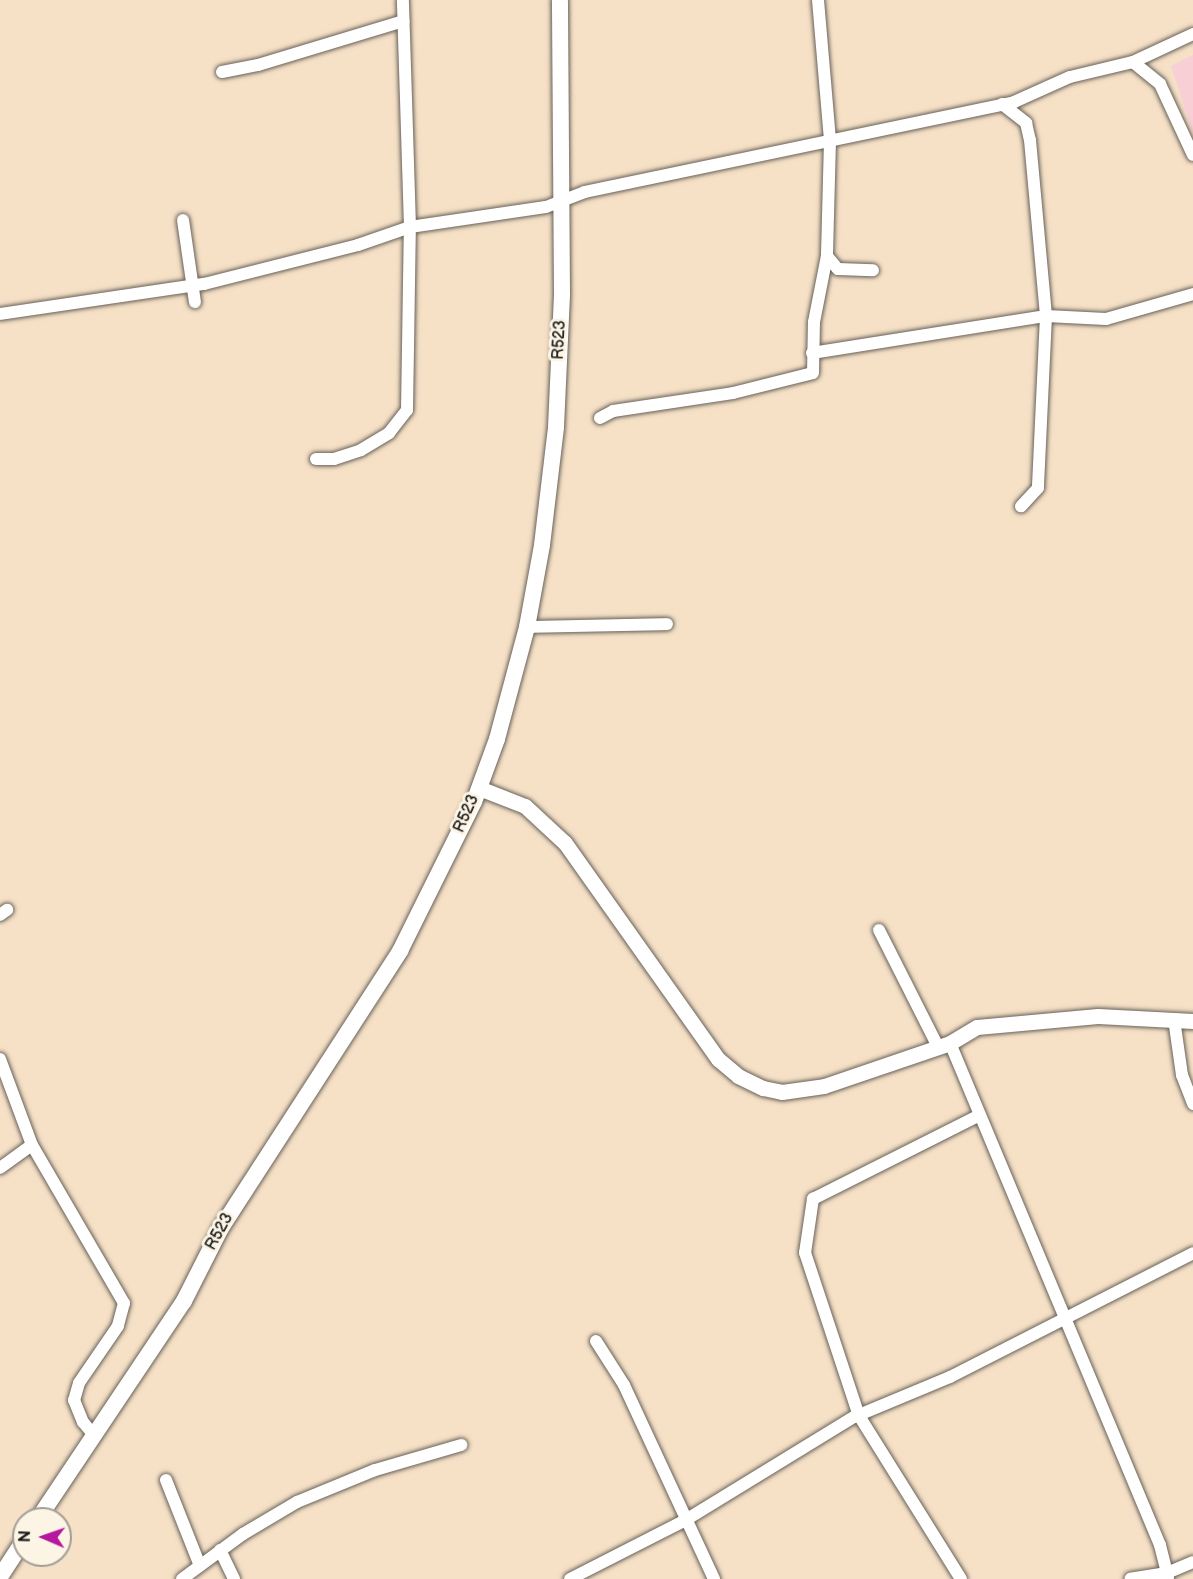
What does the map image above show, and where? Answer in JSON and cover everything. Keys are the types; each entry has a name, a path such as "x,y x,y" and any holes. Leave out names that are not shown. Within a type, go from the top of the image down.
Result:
{"main road":[{"name":"R523","path":"46,1507 184,1301 221,1228 399,951 479,788 497,739 527,627 542,545 555,438 562,200 560,0"},
{"path":"1,1570 12,1555"}],"street":[{"path":"316,459 334,459 361,450 388,433 406,410 410,227 403,0"},
{"path":"600,418 613,411 733,393 813,373 812,353 827,256 830,140 818,0"},
{"path":"222,72 258,65 404,21"},
{"path":"0,314 192,286 358,244 410,227 546,207 562,200 1024,99 1070,77 1132,62 1193,34"},
{"path":"1132,62 1160,84 1193,155"},
{"path":"1002,104 1026,123 1030,140 1046,316 1038,488 1021,506"},
{"path":"183,220 195,302"},
{"path":"827,256 838,269 873,270"},
{"path":"812,353 1046,316 1106,319 1193,294"},
{"path":"527,627 667,624"},
{"path":"479,788 525,806 565,843 718,1059 748,1082 782,1092 801,1091 944,1045 977,1027 1034,1019 1098,1016 1193,1021"},
{"path":"879,930 944,1045 978,1116 1153,1526 1167,1576"},
{"path":"1174,1019 1182,1075 1193,1104"},
{"path":"0,1059 32,1144 124,1303 118,1326 79,1383 74,1400 82,1422 94,1435"},
{"path":"961,1579 859,1416 805,1253 810,1205 852,1176 978,1116"},
{"path":"0,1168 32,1144"},
{"path":"570,1579 684,1521 859,1416 950,1377 1066,1319 1143,1275 1193,1253"},
{"path":"596,1341 624,1385 684,1521 714,1579"},
{"path":"182,1579 220,1550 280,1511 328,1488 461,1445"},
{"path":"166,1480 200,1566"},
{"path":"220,1550 234,1579"},
{"path":"1130,1579 1167,1576 1193,1562"}],"shaded area":[{"path":"1193,55 1193,133 1171,66"}]}
